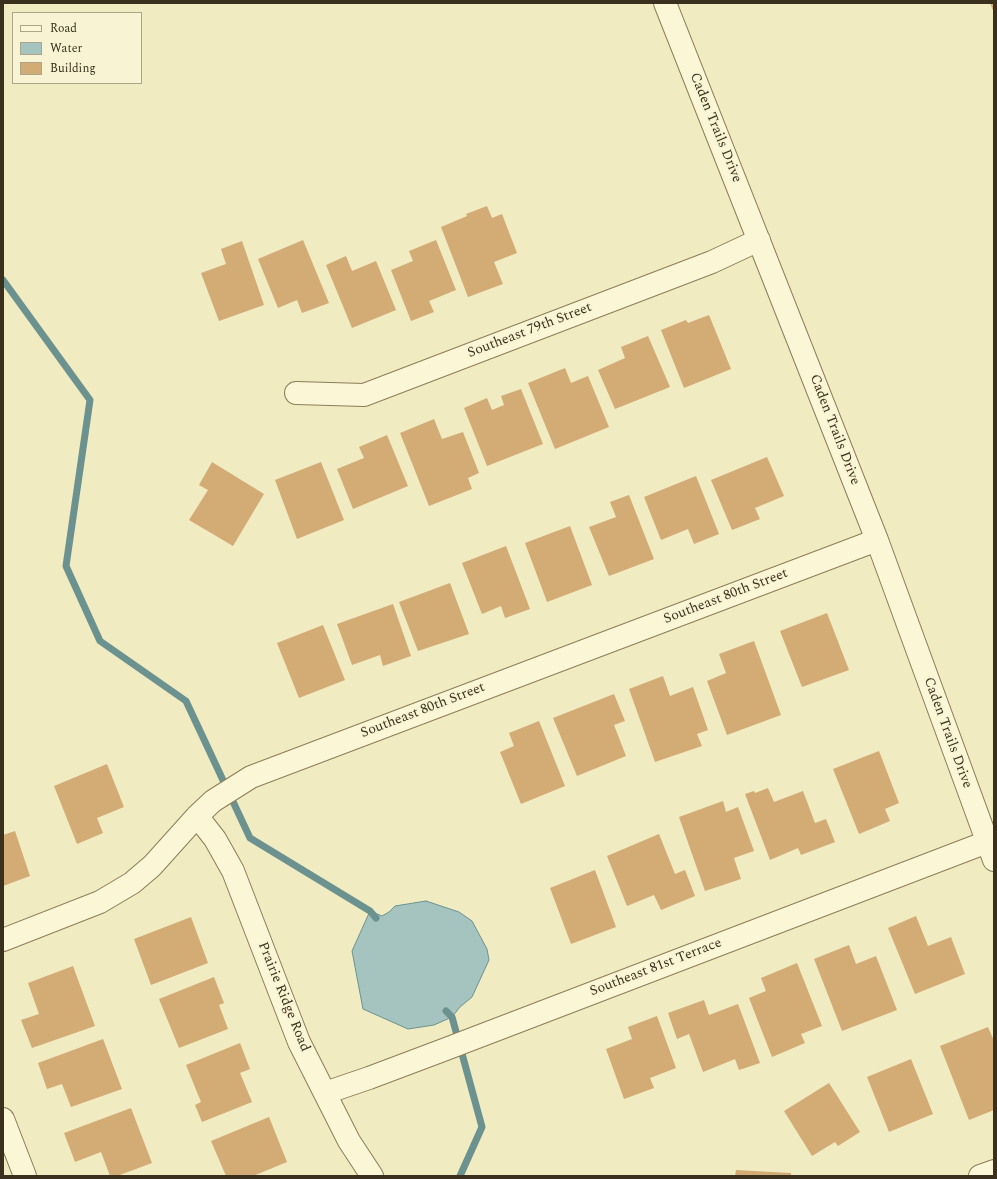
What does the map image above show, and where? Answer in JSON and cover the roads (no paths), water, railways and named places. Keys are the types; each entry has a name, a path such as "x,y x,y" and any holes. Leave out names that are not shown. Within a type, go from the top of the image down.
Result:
{"street":[{"name":"Caden Trails Drive","path":"665,3 877,540 990,851"},
{"name":"Southeast 79th Street","path":"296,393 364,395 712,262 759,240"},
{"name":"Southeast 80th Street","path":"3,940 100,902 132,883 152,866 197,816 213,801 251,777 877,540"},
{"name":"Prairie Ridge Road","path":"197,816 215,839 233,871 299,1042 349,1141 372,1176"},
{"name":"Southeast 81st Terrace","path":"325,1093 369,1078 541,1012 990,851"},
{"path":"3,1119 25,1176"},
{"path":"980,1176 994,1171"}],"water":[{"path":"426,901 459,912 472,921 487,949 489,960 472,997 460,1007 452,1017 434,1025 408,1029 363,1009 352,951 370,911 382,916 395,906"}],"waterway":[{"path":"3,280 90,400 66,566 100,641 186,701 250,838 370,911 376,918"},
{"path":"446,1011 452,1017 482,1127 460,1176"}]}
